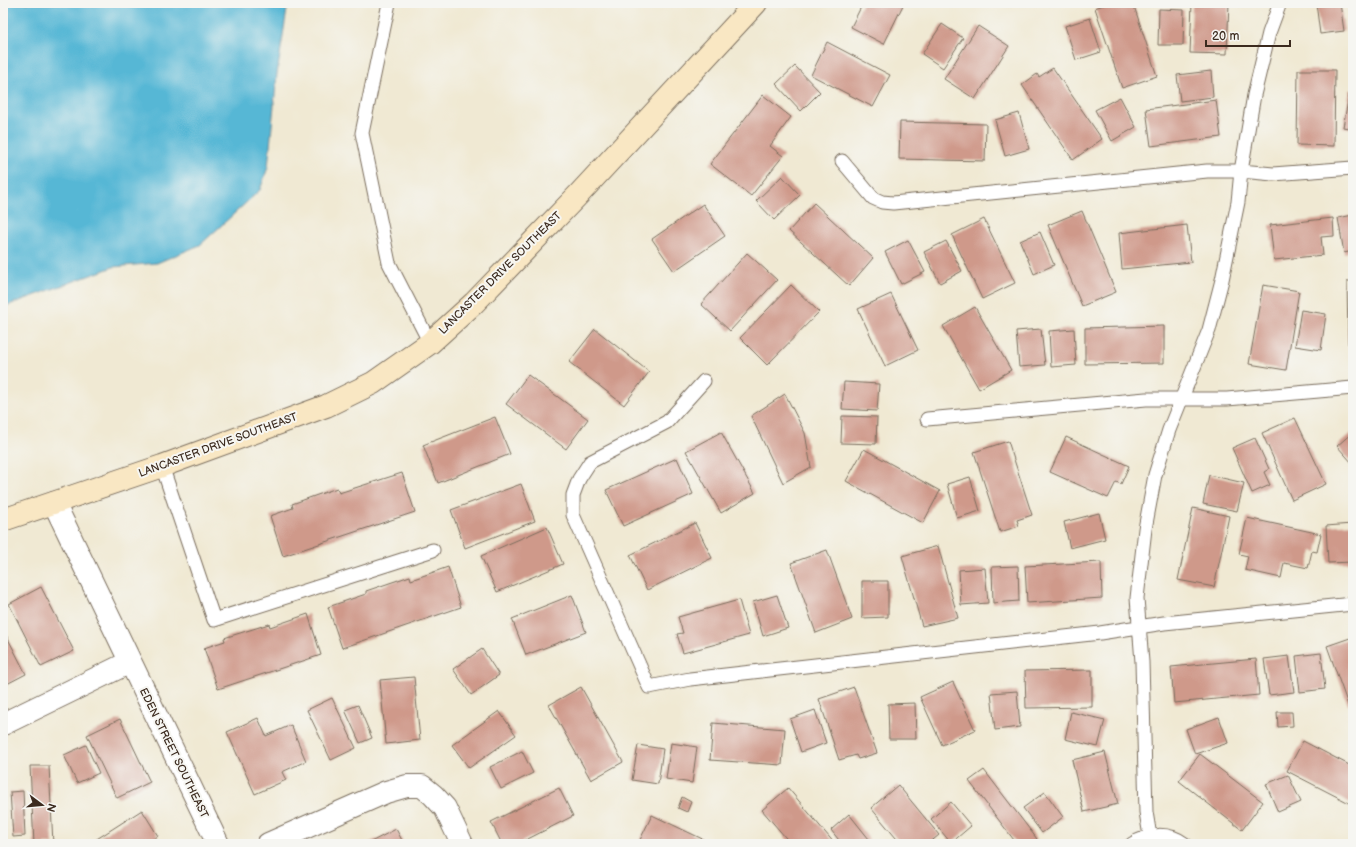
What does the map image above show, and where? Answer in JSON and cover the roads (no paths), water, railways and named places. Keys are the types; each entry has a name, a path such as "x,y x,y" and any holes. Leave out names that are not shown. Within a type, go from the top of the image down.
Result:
{"main road":[{"name":"LANCASTER DRIVE SOUTHEAST","path":"3,520 162,466 326,406 373,383 430,343 474,303 579,194 756,3"}],"street":[{"name":"EDEN STREET SOUTHEAST","path":"54,503 218,844"},
{"path":"3,724 130,662"},
{"path":"268,844 386,792 407,786 422,786 434,795 445,808 462,844"}],"lane":[{"path":"389,3 362,133 388,263 430,343"},
{"path":"1150,836 1146,812 1137,598 1145,529 1155,474 1182,398 1209,330 1222,280 1238,202 1241,171 1254,95 1269,33 1280,3"},
{"path":"842,161 873,198 882,202 893,203 1207,171 1241,171 1273,174 1353,168"},
{"path":"704,381 667,422 590,462 579,479 573,495 573,515 649,687 690,679 1100,633 1139,627 1353,604"},
{"path":"927,419 1146,399 1226,399 1353,388"},
{"path":"162,466 214,620 433,550"},
{"path":"1132,844 1150,836 1165,835 1185,844"}],"water":[{"path":"3,3 288,3 277,74 268,167 260,190 200,245 157,263 113,267 3,307"}]}
